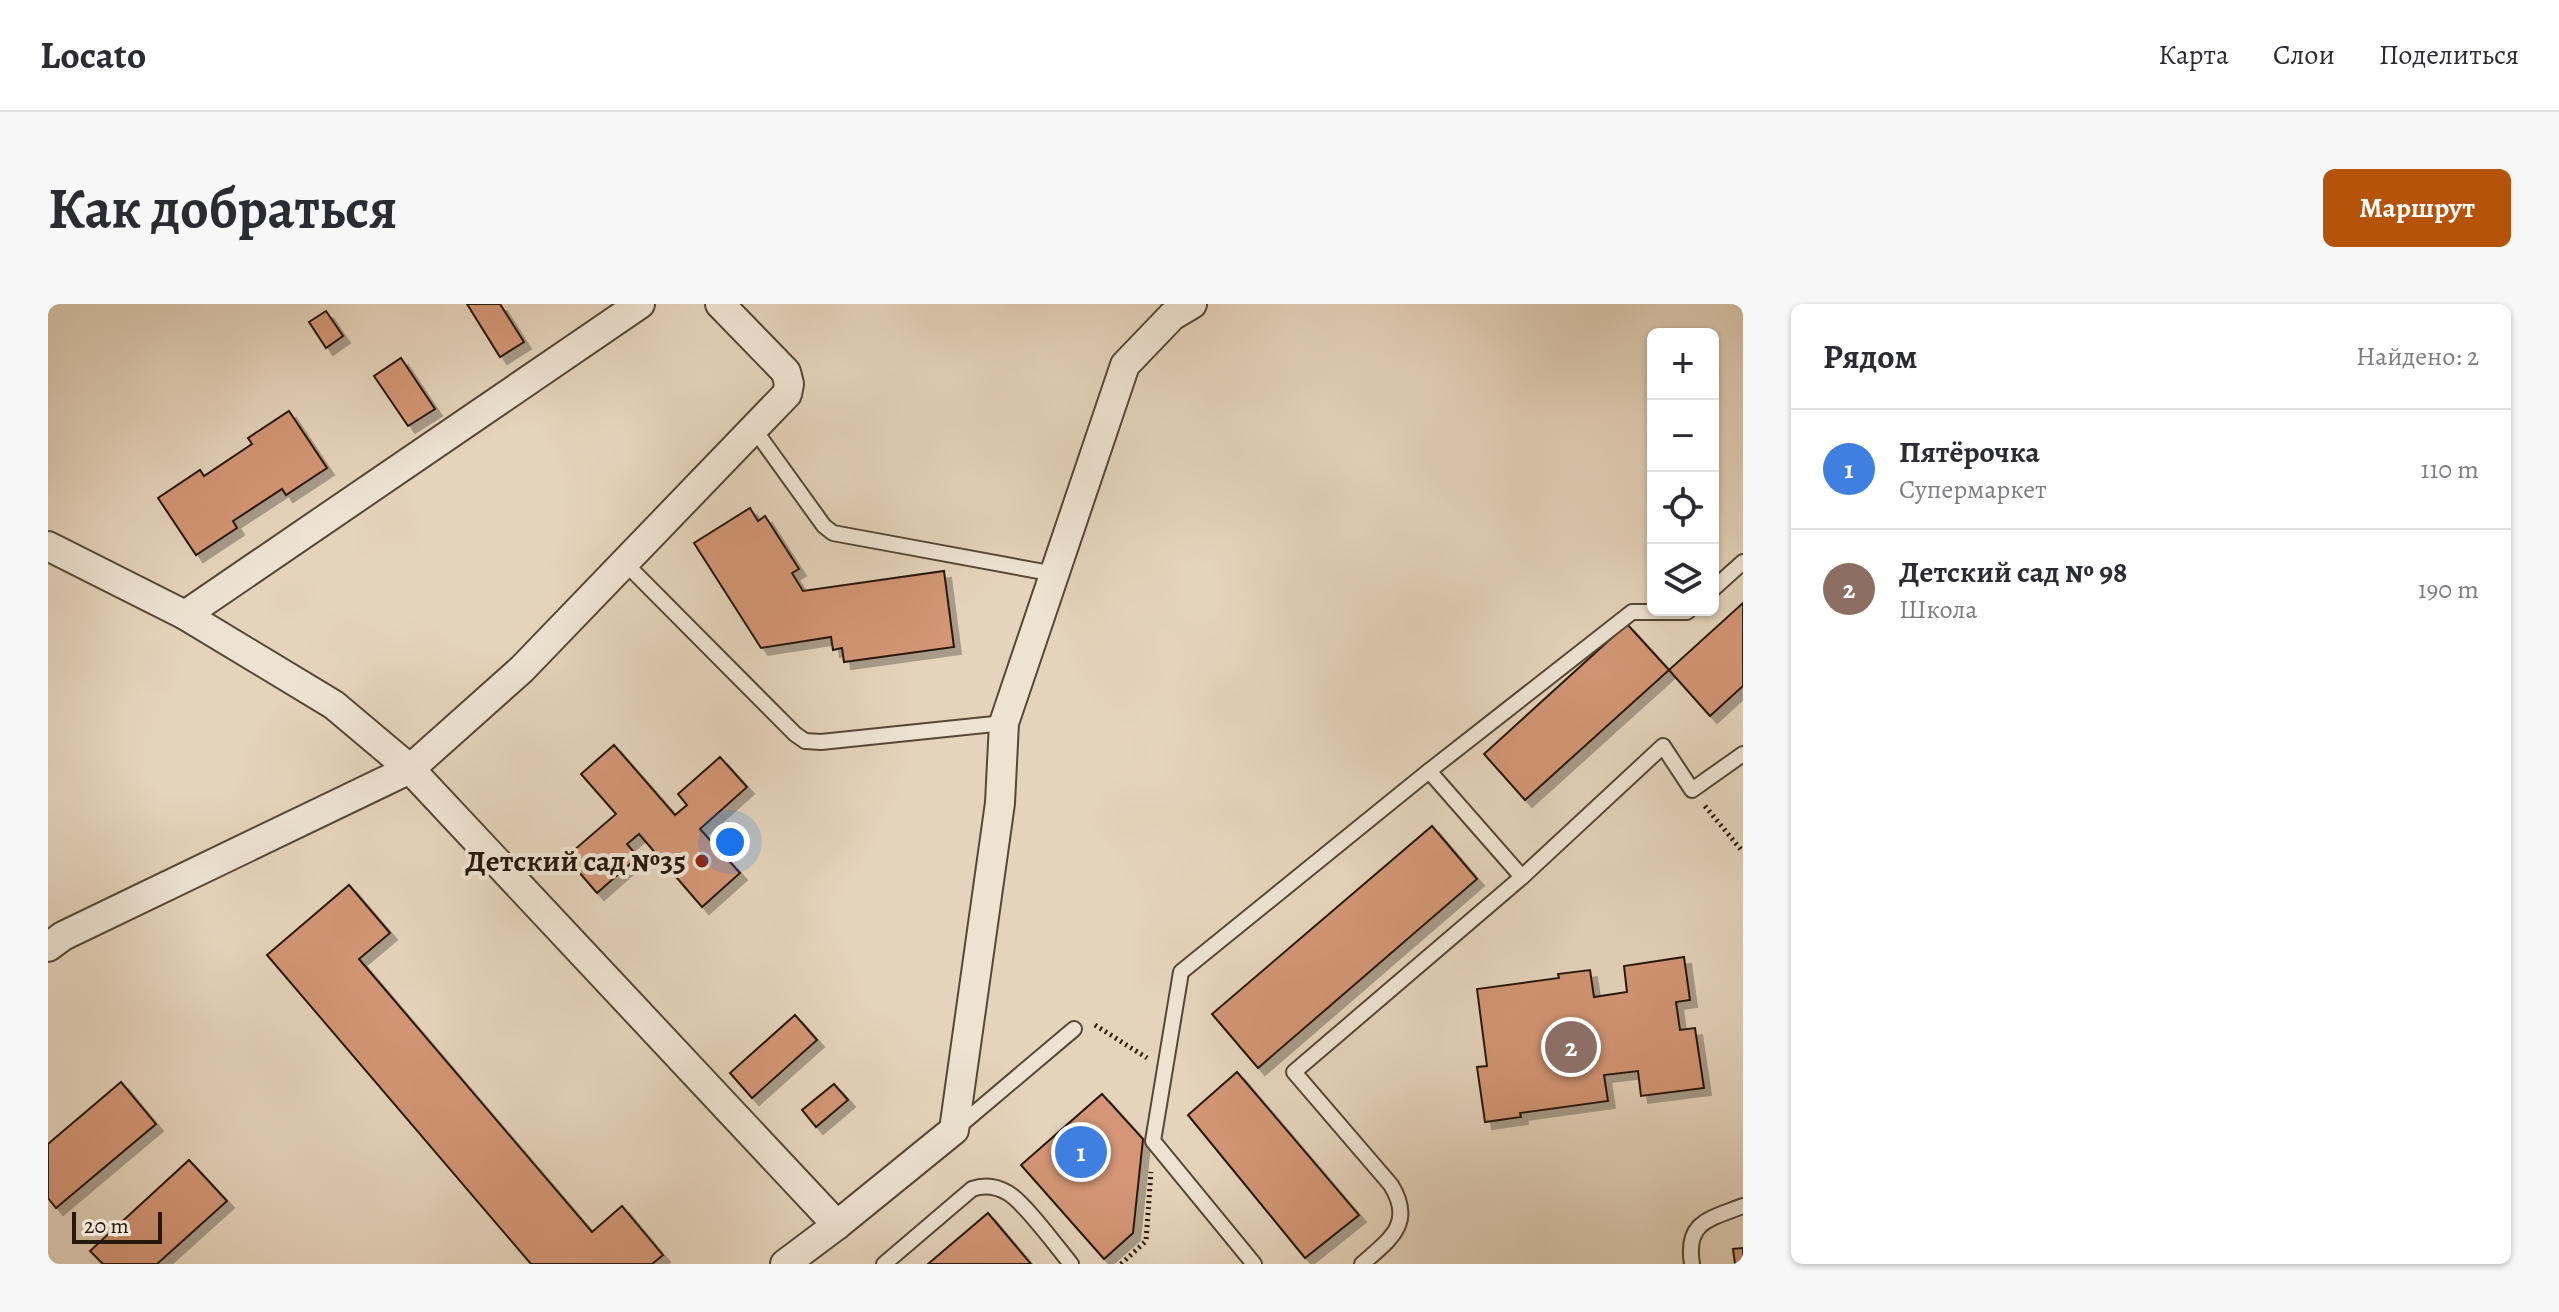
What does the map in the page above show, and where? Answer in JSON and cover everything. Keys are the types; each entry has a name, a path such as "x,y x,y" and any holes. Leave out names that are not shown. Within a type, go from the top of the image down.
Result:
{"street":[{"path":"185,615 640,304"},
{"path":"48,947 63,936 410,769 522,669 787,394 789,384 786,372 720,304"},
{"path":"785,1264 954,1130 1000,803 1004,723 1125,365 1172,316 1192,304"},
{"path":"48,546 185,615 334,705 410,769 837,1225"}],"lane":[{"path":"754,429 824,526 833,533 1055,574"},
{"path":"1719,584 1743,562"},
{"path":"625,563 805,741 821,742 1004,723"},
{"path":"1254,1264 1153,1141 1181,972 1632,612 1647,612"},
{"path":"1362,1264 1394,1235 1401,1209 1398,1197 1294,1072 1522,877 1663,746 1692,790 1743,754"},
{"path":"1429,771 1522,877"},
{"path":"954,1130 1074,1029"},
{"path":"884,1264 972,1189 983,1185 1008,1193 1071,1264"},
{"path":"1692,1264 1689,1245 1697,1228 1714,1217 1743,1206"}],"path":[{"path":"1692,790 1743,852"},
{"path":"1074,1029 1086,1023 1096,1025 1165,1069"},
{"path":"1121,1264 1146,1241 1153,1141"}],"building":[{"path":"467,304 500,304 524,342 500,357"},
{"path":"326,311 343,336 326,348 309,322"},
{"path":"401,358 435,409 408,426 374,376"},
{"path":"289,411 327,468 286,495 282,489 233,521 237,528 196,555 158,498 200,470 204,476 252,444 248,438"},
{"path":"750,508 758,521 765,516 799,569 792,573 803,591 944,571 954,647 844,662 842,648 833,650 831,637 761,648 694,543"},
{"path":"1743,603 1743,686 1710,716 1669,670"},
{"path":"1627,624 1669,670 1525,800 1484,754"},
{"path":"614,745 675,815 687,805 678,794 720,757 747,787 700,829 740,873 702,907 639,834 627,844 638,857 597,893 566,857 616,814 581,774"},
{"path":"1432,826 1477,879 1258,1068 1212,1014"},
{"path":"349,885 390,933 359,959 592,1232 622,1206 663,1255 652,1264 531,1264 267,955"},
{"path":"1684,957 1690,1000 1676,1002 1680,1030 1695,1028 1704,1088 1641,1096 1638,1071 1604,1075 1608,1101 1520,1113 1521,1117 1485,1122 1477,1067 1487,1066 1477,989 1559,978 1558,974 1590,970 1594,997 1627,992 1624,966"},
{"path":"795,1015 817,1040 752,1098 730,1073"},
{"path":"1237,1072 1359,1215 1305,1258 1188,1115"},
{"path":"121,1082 156,1124 56,1208 48,1198 48,1144"},
{"path":"834,1084 848,1100 816,1127 802,1110"},
{"path":"1102,1094 1143,1139 1133,1233 1104,1259 1021,1165"},
{"path":"189,1160 227,1201 157,1264 103,1264 90,1251"},
{"path":"988,1213 1031,1264 928,1264"},
{"path":"1743,1248 1743,1264 1735,1264 1733,1249"}],"place":[{"name":"Детский сад №35","path":"702,861"},
{"name":"Детский сад № 98","path":"1571,1047"},
{"name":"Пятёрочка","path":"1081,1152"}]}
